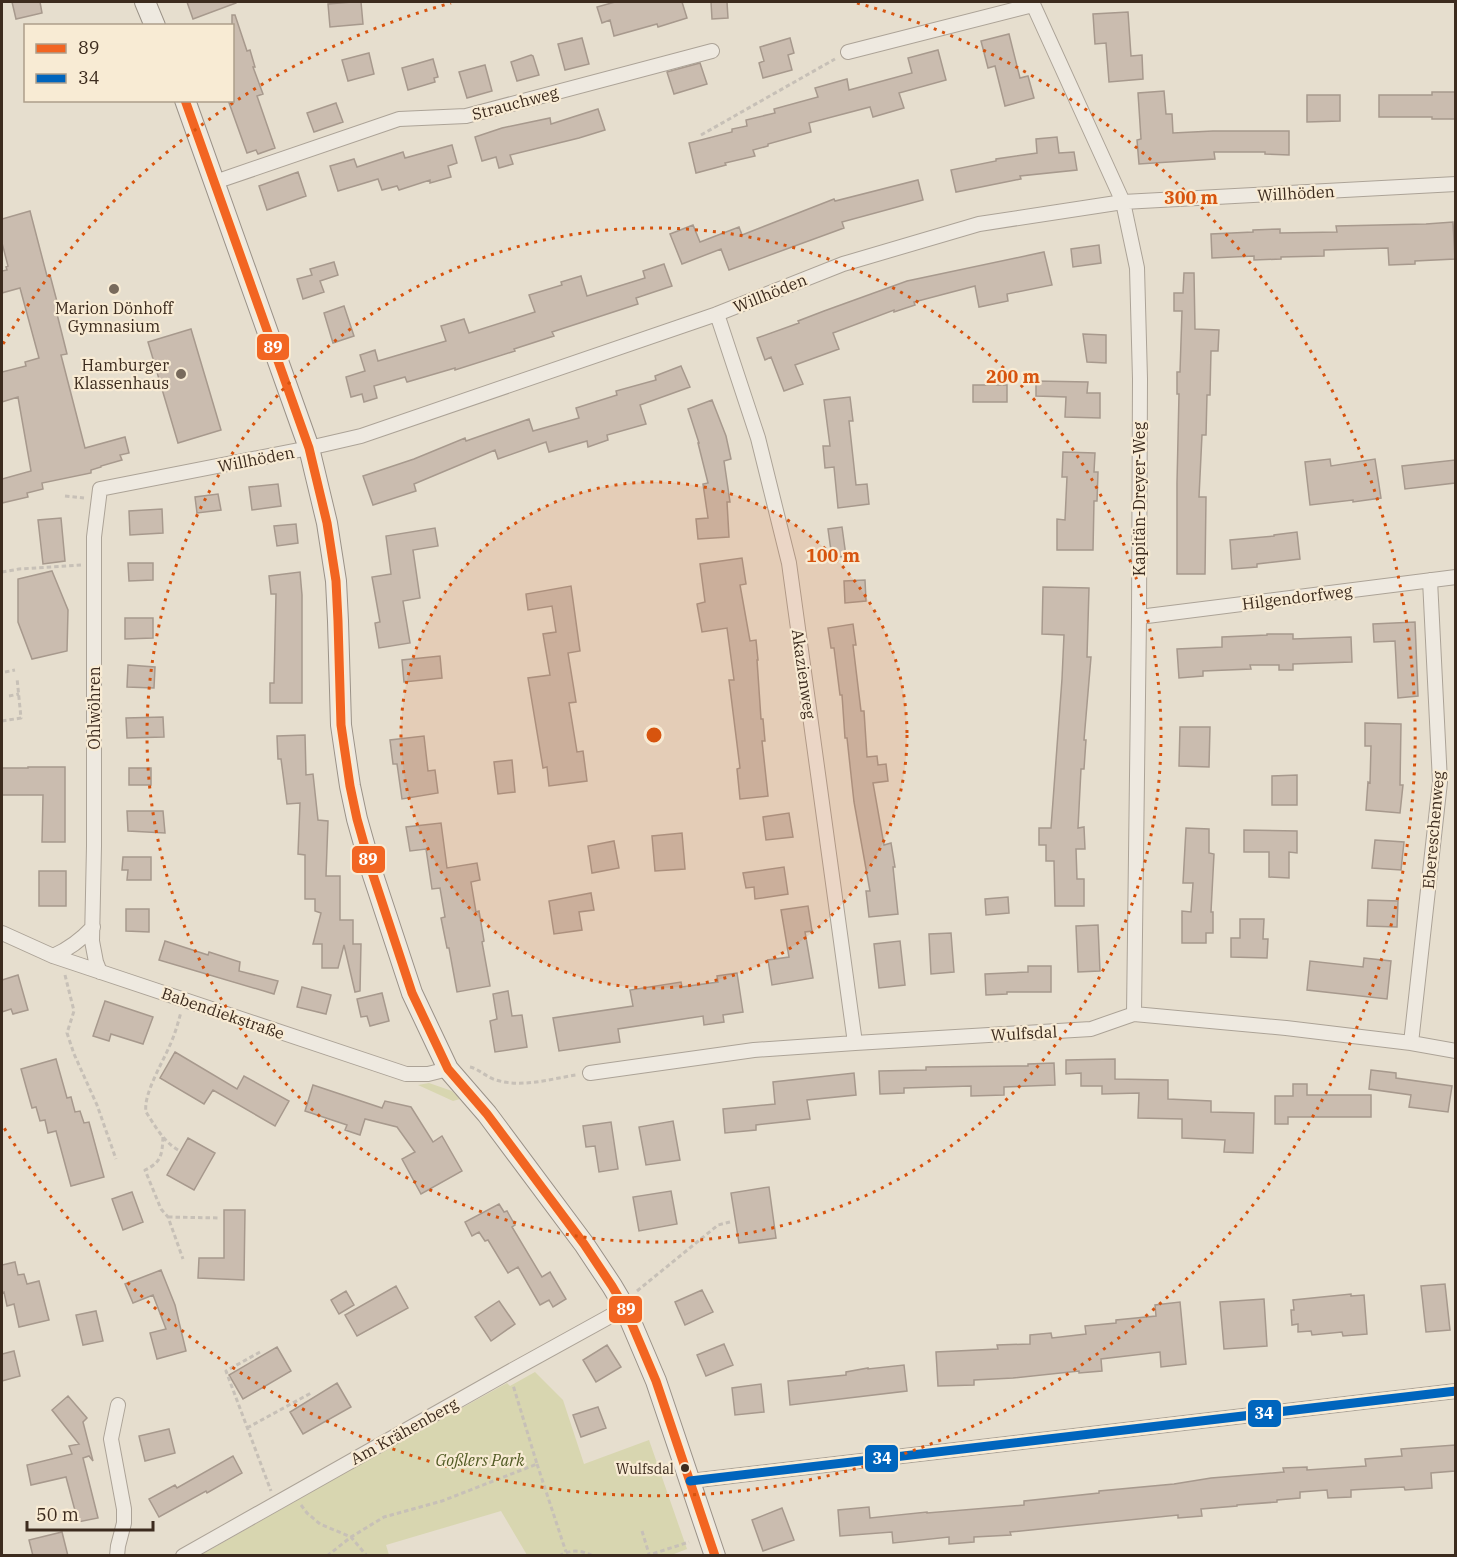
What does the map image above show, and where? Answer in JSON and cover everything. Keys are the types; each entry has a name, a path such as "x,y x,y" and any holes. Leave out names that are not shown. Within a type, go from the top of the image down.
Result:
{"street":[{"path":"145,2 154,24"},
{"name":"Kapitän-Dreyer-Weg","path":"848,52 1033,3 1123,202 1137,268 1140,379 1134,1014"},
{"name":"Strauchweg","path":"215,182 399,119 466,116 712,51"},
{"path":"185,102 309,448 327,523 335,574 341,725 346,763 357,819 372,872 412,993 448,1069 487,1114 584,1244 625,1308 656,1381 715,1556"},
{"name":"Willhöden","path":"99,495 361,436 717,314 843,264 979,224 1123,202 1455,184"},
{"name":"Akazienweg","path":"717,314 758,438 789,563 855,1043"},
{"name":"Ohlwöhren","path":"99,495 94,537 93,953 100,972"},
{"name":"Hilgendorfweg","path":"1139,617 1455,577"},
{"name":"Ebereschenweg","path":"1411,1043 1440,782 1430,580"},
{"path":"53,956 65,951 83,938 93,927"},
{"name":"Babendiekstraße","path":"2,933 53,956 406,1074 428,1074 448,1069"},
{"name":"Wulfsdal","path":"590,1073 754,1050 1091,1029 1134,1014 1286,1028 1411,1043 1455,1051"},
{"name":"Am Krähenberg","path":"183,1556 625,1308"},
{"path":"690,1481 1455,1391"},
{"path":"117,1556 124,1523 124,1509 111,1440 118,1405"}],"path":[{"path":"701,135 848,52"},
{"path":"65,496 99,495"},
{"path":"2,572 94,564"},
{"path":"5,672 15,670"},
{"path":"2,722 21,718 17,678"},
{"path":"9,696 19,694"},
{"path":"63,970 74,1011 67,1033 98,1106 116,1159"},
{"path":"178,1150 163,1137 146,1113 146,1101 155,1076 172,1042 182,1010"},
{"path":"448,1069 471,1067 487,1077 512,1083 528,1083 590,1073"},
{"path":"163,1137 159,1161 146,1170 161,1209 168,1216 183,1259"},
{"path":"168,1216 220,1218"},
{"path":"638,1292 718,1225 730,1222"},
{"path":"260,1352 225,1371 271,1493"},
{"path":"512,1382 566,1552"},
{"path":"247,1428 311,1393"},
{"path":"327,1556 351,1537 384,1517 442,1501 537,1464"},
{"path":"293,1494 307,1513 320,1524 351,1537 367,1556"},
{"path":"642,1531 647,1555 689,1542"},
{"path":"559,1556 578,1550 593,1556"}],"green space":[{"path":"429,1083 452,1091 460,1099 453,1101 418,1085"},
{"name":"Goßlers Park","path":"535,1372 563,1400 584,1464 649,1440 687,1549 669,1556 527,1555 501,1511 386,1545 389,1555 201,1555 507,1383 510,1386"}],"building":[{"path":"12,2 40,2 42,13 16,19"},
{"path":"187,2 236,2 236,3 193,19"},
{"path":"361,2 363,24 330,27 328,4"},
{"path":"615,2 682,2 687,18 614,36 610,20 602,23 597,7"},
{"path":"711,2 727,2 728,18 712,19"},
{"path":"1128,12 1131,56 1142,55 1143,79 1109,82 1106,43 1095,44 1093,14"},
{"path":"232,15 235,15 247,51 250,50 255,67 253,67 263,94 257,96 275,148 258,154 256,150 247,153 229,102 234,102 234,24 232,24"},
{"path":"1009,34 1020,78 1028,76 1034,98 1005,106 995,66 988,68 981,41"},
{"path":"582,38 589,64 565,70 558,44"},
{"path":"790,38 794,53 788,55 792,70 763,78 759,63 764,61 760,47"},
{"path":"938,50 946,80 899,93 904,108 873,117 870,107 809,123 811,132 753,150 755,156 696,173 689,143 732,132 732,129 747,126 746,120 775,113 774,109 818,97 815,88 847,79 849,90 912,73 908,58"},
{"path":"369,53 374,74 348,81 342,60"},
{"path":"531,55 539,75 517,81 511,62"},
{"path":"433,59 438,77 434,78 435,82 408,90 402,68"},
{"path":"700,63 707,84 674,94 667,72"},
{"path":"485,65 492,91 467,98 459,72"},
{"path":"1164,91 1166,114 1172,114 1173,133 1289,131 1289,155 1265,154 1265,152 1214,152 1215,159 1139,164 1137,140 1141,139 1138,93"},
{"path":"1432,92 1455,92 1455,119 1379,117 1379,95 1432,95"},
{"path":"1307,95 1340,95 1340,121 1307,122"},
{"path":"336,103 343,122 314,132 307,113"},
{"path":"598,109 605,130 510,155 513,164 499,168 496,157 482,161 475,137 502,128 550,118 551,124"},
{"path":"1057,137 1059,153 1074,152 1077,170 1020,176 1021,179 956,192 951,170 996,161 996,159 1037,153 1036,139"},
{"path":"452,145 457,163 448,166 451,177 430,183 430,180 399,190 397,186 382,190 378,179 338,191 330,166 354,159 357,167 403,152 405,158"},
{"path":"298,172 306,196 267,210 259,186"},
{"path":"918,180 923,200 842,222 844,228 729,270 721,249 682,264 670,234 693,225 700,242 739,227 742,235 834,199 835,201"},
{"path":"30,211 47,276 50,275 60,313 57,314 67,354 61,355 85,448 125,437 129,453 120,455 122,460 91,470 91,473 42,483 43,489 27,493 28,497 2,503 2,479 31,471 18,397 2,402 2,372 26,366 25,362 39,358 20,288 2,293 2,271 7,270 8,266 2,243 2,219"},
{"path":"1453,222 1455,259 1389,265 1388,248 1324,250 1324,256 1281,257 1281,259 1254,260 1254,256 1212,258 1211,234 1280,229 1280,233 1337,232 1336,226"},
{"path":"1099,245 1101,263 1073,267 1071,249"},
{"path":"1044,252 1052,285 1007,294 1008,301 979,307 975,286 914,302 915,305 894,312 894,310 833,333 839,349 795,365 803,384 784,391 771,357 765,360 757,338 907,281"},
{"path":"334,262 338,275 320,281 324,292 303,299 297,279 312,275 310,269"},
{"path":"664,264 672,286 636,298 638,304 552,332 554,336 455,370 455,368 407,382 405,377 374,386 377,398 364,402 362,394 351,397 346,377 365,371 360,355 375,350 378,361 446,341 441,326 464,319 469,333 535,312 529,295 562,285 561,282 581,276 587,296 645,278 643,271"},
{"path":"1184,273 1194,273 1195,329 1219,330 1218,351 1211,351 1206,435 1202,435 1199,497 1206,497 1205,574 1177,574 1179,394 1177,394 1177,372 1180,372 1182,311 1174,311 1174,293 1183,293"},
{"path":"344,306 354,336 333,343 324,313"},
{"name":"Hamburger Klassenhaus","path":"191,329 221,430 178,443 148,342"},
{"path":"1083,334 1106,335 1106,363 1087,362"},
{"path":"681,366 690,387 640,405 646,424 607,435 608,440 588,447 587,441 549,452 546,442 498,459 495,450 414,484 416,491 373,505 363,476 414,459 465,438 466,441 529,419 533,431 579,418 576,408 617,395 616,391 656,380 655,376"},
{"path":"1036,381 1088,382 1087,393 1100,393 1100,418 1065,417 1066,397 1036,396"},
{"path":"973,385 1007,385 1007,402 973,402"},
{"path":"850,397 853,421 849,421 856,485 867,484 869,504 838,508 834,467 825,468 823,446 830,446 824,400"},
{"path":"712,400 726,436 731,459 724,461 730,502 727,502 729,537 698,539 696,519 708,518 703,484 708,483 688,409"},
{"path":"1063,452 1095,453 1094,472 1098,472 1097,501 1094,501 1093,550 1057,550 1057,519 1065,520 1067,477 1062,477"},
{"path":"1330,459 1331,466 1375,459 1381,498 1310,505 1305,462"},
{"path":"1455,460 1455,483 1405,489 1402,466"},
{"path":"278,484 281,506 252,510 249,487"},
{"path":"218,494 221,510 197,513 195,497"},
{"path":"162,509 163,533 130,535 129,511"},
{"path":"61,518 65,561 43,564 38,520"},
{"path":"296,524 298,543 277,546 274,526"},
{"path":"842,527 846,556 832,558 828,529"},
{"path":"435,528 438,546 413,550 420,598 403,601 410,643 379,648 375,623 380,622 372,577 391,574 386,536"},
{"path":"1297,532 1300,559 1232,569 1230,540"},
{"path":"742,558 746,584 740,585 750,641 756,640 768,796 740,799 737,769 740,768 729,680 734,680 727,628 702,632 697,604 705,602 700,564"},
{"path":"128,563 153,563 153,580 129,581"},
{"path":"52,571 68,610 67,651 32,659 18,622 18,579"},
{"path":"300,572 302,703 270,703 270,683 274,683 276,594 271,594 269,576"},
{"path":"865,580 866,601 845,603 844,581"},
{"path":"571,586 580,651 568,653 576,702 569,703 577,752 583,751 587,781 549,786 547,767 543,768 528,678 550,675 543,634 556,632 552,606 528,610 526,594"},
{"path":"1043,587 1089,588 1087,657 1091,657 1078,828 1084,827 1085,849 1076,849 1077,879 1084,879 1084,906 1055,906 1054,861 1046,861 1046,845 1039,845 1039,828 1051,828 1064,635 1042,634"},
{"path":"125,618 153,618 153,638 125,639"},
{"path":"1415,622 1418,696 1398,698 1395,641 1374,642 1373,624"},
{"path":"853,624 856,645 853,645 861,711 864,711 867,757 877,756 878,765 886,764 888,781 873,783 884,845 891,843 898,914 869,917 866,891 870,891 854,802 847,738 845,738 842,695 840,695 834,648 831,648 828,628"},
{"path":"1293,634 1293,639 1351,637 1352,662 1293,664 1293,670 1279,670 1279,665 1250,665 1251,669 1203,671 1203,676 1179,678 1177,649 1222,647 1222,637"},
{"path":"440,656 442,678 404,682 402,660"},
{"path":"128,665 155,667 154,688 127,687"},
{"path":"163,717 164,737 127,738 126,718"},
{"path":"1365,723 1401,724 1400,785 1403,785 1400,813 1366,810 1368,782 1370,783 1371,746 1365,746"},
{"path":"1180,727 1210,727 1209,767 1179,766"},
{"path":"305,735 306,775 313,774 318,820 328,821 326,876 340,876 340,920 353,920 353,944 361,944 360,991 355,992 344,945 338,968 322,968 322,944 313,944 321,913 315,911 315,899 305,899 305,855 298,854 300,803 287,804 281,759 278,759 277,736"},
{"path":"424,736 428,771 435,770 438,793 402,799 397,764 393,764 390,740"},
{"path":"512,760 515,792 498,794 494,762"},
{"path":"65,767 65,842 42,842 43,795 2,795 2,768"},
{"path":"129,768 151,768 151,785 129,785"},
{"path":"1297,775 1297,805 1272,805 1272,776"},
{"path":"127,811 163,811 165,833 128,831"},
{"path":"789,813 793,837 766,840 763,817"},
{"path":"441,823 447,868 477,863 480,880 471,882 476,912 479,911 490,986 457,992 441,918 445,917 440,888 432,889 426,849 410,851 406,827"},
{"path":"1186,828 1209,829 1209,853 1214,854 1211,912 1213,912 1213,933 1206,933 1206,943 1182,943 1182,911 1191,912 1193,883 1183,883"},
{"path":"1244,830 1297,831 1297,853 1289,852 1289,878 1269,877 1269,852 1244,852"},
{"path":"682,833 685,869 655,871 652,836"},
{"path":"1375,840 1404,842 1401,870 1372,868"},
{"path":"614,841 619,868 592,873 588,846"},
{"path":"123,857 151,857 151,880 127,880 128,870 122,870"},
{"path":"784,867 788,894 755,899 754,887 746,888 743,873"},
{"path":"39,871 66,871 66,906 39,906"},
{"path":"591,893 594,910 579,912 582,930 554,934 549,901"},
{"path":"1008,897 1009,913 986,915 985,899"},
{"path":"1368,900 1398,901 1397,927 1367,926"},
{"path":"808,906 812,931 805,932 813,978 772,985 768,960 789,957 781,910"},
{"path":"126,909 149,909 149,932 126,931"},
{"path":"1240,919 1264,919 1263,939 1268,939 1267,958 1231,957 1231,938 1240,938"},
{"path":"1098,925 1100,971 1078,972 1076,926"},
{"path":"951,933 954,972 931,974 929,934"},
{"path":"165,941 208,955 209,952 240,962 239,971 278,981 274,994 159,960"},
{"path":"900,941 905,985 879,988 874,944"},
{"path":"1364,958 1391,961 1387,999 1307,990 1310,961 1363,967"},
{"path":"1028,966 1051,966 1051,992 1007,992 1007,994 986,995 985,974 1028,972"},
{"path":"737,973 743,1012 723,1015 724,1022 704,1025 703,1016 618,1029 620,1042 559,1051 553,1018 633,1006 630,990 681,982 682,987 718,982 717,976"},
{"path":"18,975 28,1010 13,1014 11,1009 2,1012 2,980"},
{"path":"302,987 331,995 326,1014 297,1007"},
{"path":"508,991 512,1016 522,1015 527,1047 495,1052 490,1021 497,1019 493,994"},
{"path":"382,993 389,1021 370,1026 367,1016 361,1017 357,999"},
{"path":"105,1001 153,1017 143,1044 111,1034 109,1041 93,1036"},
{"path":"175,1052 237,1089 244,1076 289,1101 275,1126 213,1090 204,1104 160,1078"},
{"path":"56,1059 67,1098 71,1097 75,1112 80,1111 84,1123 89,1122 104,1177 71,1186 56,1131 48,1133 45,1120 40,1121 36,1107 32,1108 21,1069"},
{"path":"1115,1059 1115,1079 1168,1080 1168,1099 1211,1101 1211,1112 1254,1113 1253,1153 1224,1152 1225,1140 1182,1138 1182,1119 1138,1118 1139,1093 1102,1094 1102,1086 1081,1086 1081,1073 1066,1074 1066,1060"},
{"path":"1054,1063 1055,1085 1004,1087 1004,1095 971,1096 971,1086 904,1088 904,1093 880,1094 879,1071 926,1070 926,1067 1028,1066 1028,1064"},
{"path":"1371,1070 1396,1073 1396,1078 1452,1086 1448,1112 1409,1107 1411,1095 1369,1089"},
{"path":"854,1073 856,1095 807,1100 810,1119 756,1125 756,1130 725,1133 723,1109 775,1104 773,1082"},
{"path":"1293,1084 1307,1084 1307,1095 1371,1095 1371,1117 1288,1117 1288,1124 1275,1124 1275,1096 1293,1096"},
{"path":"313,1085 382,1108 385,1101 411,1107 433,1142 442,1136 462,1171 421,1194 402,1159 415,1152 397,1127 365,1119 360,1135 345,1130 347,1125 305,1111"},
{"path":"673,1121 680,1160 646,1165 639,1127"},
{"path":"611,1122 618,1169 599,1172 595,1146 586,1147 583,1126"},
{"path":"188,1138 215,1153 194,1190 167,1175"},
{"path":"769,1187 776,1238 739,1243 731,1193"},
{"path":"671,1191 677,1224 639,1231 633,1197"},
{"path":"132,1192 143,1222 123,1230 112,1199"},
{"path":"499,1204 504,1212 507,1211 515,1225 512,1227 542,1277 550,1272 566,1299 553,1307 549,1300 540,1305 518,1267 508,1273 488,1240 485,1241 479,1232 472,1236 465,1222"},
{"path":"224,1210 245,1210 244,1280 198,1278 199,1258 224,1258"},
{"path":"15,1262 18,1275 24,1274 27,1284 39,1281 49,1320 19,1327 14,1304 7,1306 4,1292 2,1293 2,1265"},
{"path":"161,1270 175,1305 186,1351 157,1359 150,1333 166,1329 153,1295 133,1303 125,1284"},
{"path":"1445,1284 1450,1330 1426,1332 1421,1286"},
{"path":"396,1286 408,1308 357,1336 345,1315"},
{"path":"702,1290 713,1312 685,1325 675,1302"},
{"path":"346,1291 354,1305 339,1314 331,1300"},
{"path":"1351,1294 1351,1296 1364,1295 1367,1334 1343,1336 1342,1332 1312,1335 1311,1331 1298,1332 1298,1324 1292,1325 1293,1300"},
{"path":"1264,1299 1267,1346 1224,1349 1220,1302"},
{"path":"499,1301 515,1324 491,1341 475,1317"},
{"path":"1180,1302 1186,1364 1161,1367 1160,1352 1101,1359 1102,1371 974,1380 974,1385 938,1386 936,1352 998,1349 997,1345 1030,1344 1030,1335 1051,1333 1052,1338 1086,1334 1085,1326 1156,1316 1155,1305"},
{"path":"96,1311 103,1341 83,1345 76,1315"},
{"path":"724,1344 733,1365 706,1376 697,1355"},
{"path":"607,1345 621,1367 596,1382 583,1360"},
{"path":"277,1347 291,1371 243,1399 229,1375"},
{"path":"14,1351 20,1376 2,1381 2,1354"},
{"path":"904,1365 907,1391 790,1405 788,1381 846,1375 846,1372 868,1368"},
{"path":"337,1383 351,1407 303,1434 290,1412"},
{"path":"761,1384 764,1412 735,1415 732,1388"},
{"path":"68,1396 87,1418 83,1422 93,1461 89,1456 83,1458 98,1518 78,1522 66,1477 31,1485 27,1465 72,1454 69,1446 79,1444 52,1410"},
{"path":"598,1407 606,1428 581,1437 573,1415"},
{"path":"169,1429 175,1453 145,1461 139,1436"},
{"path":"1455,1445 1455,1471 1431,1473 1432,1488 1351,1490 1351,1497 1328,1498 1327,1490 1300,1492 1300,1498 1277,1500 1277,1502 1201,1509 1202,1516 1178,1518 1178,1515 1010,1532 1011,1535 974,1537 974,1542 949,1544 949,1537 893,1543 892,1532 840,1536 838,1510 869,1507 870,1518 1024,1505 1024,1501 1099,1493 1099,1491 1284,1472 1283,1468 1307,1467 1307,1470 1366,1466 1365,1459 1402,1456 1401,1449"},
{"path":"233,1456 242,1473 159,1517 149,1499 175,1485 177,1488"},
{"path":"782,1508 794,1540 763,1551 752,1520"},
{"path":"62,1532 68,1556 33,1556 29,1540"}],"transit line":[{"name":"89","path":"186,102 309,448 327,523 336,581 341,725 350,786 372,872 412,993 448,1069 487,1114 584,1244 625,1308 656,1381 715,1556"},
{"name":"34","path":"690,1481 1456,1391"}],"place":[{"name":"Marion Dönhoff Gymnasium","path":"114,289"},
{"name":"Hamburger Klassenhaus","path":"181,374"},
{"name":"Wulfsdal","path":"685,1468"}]}
